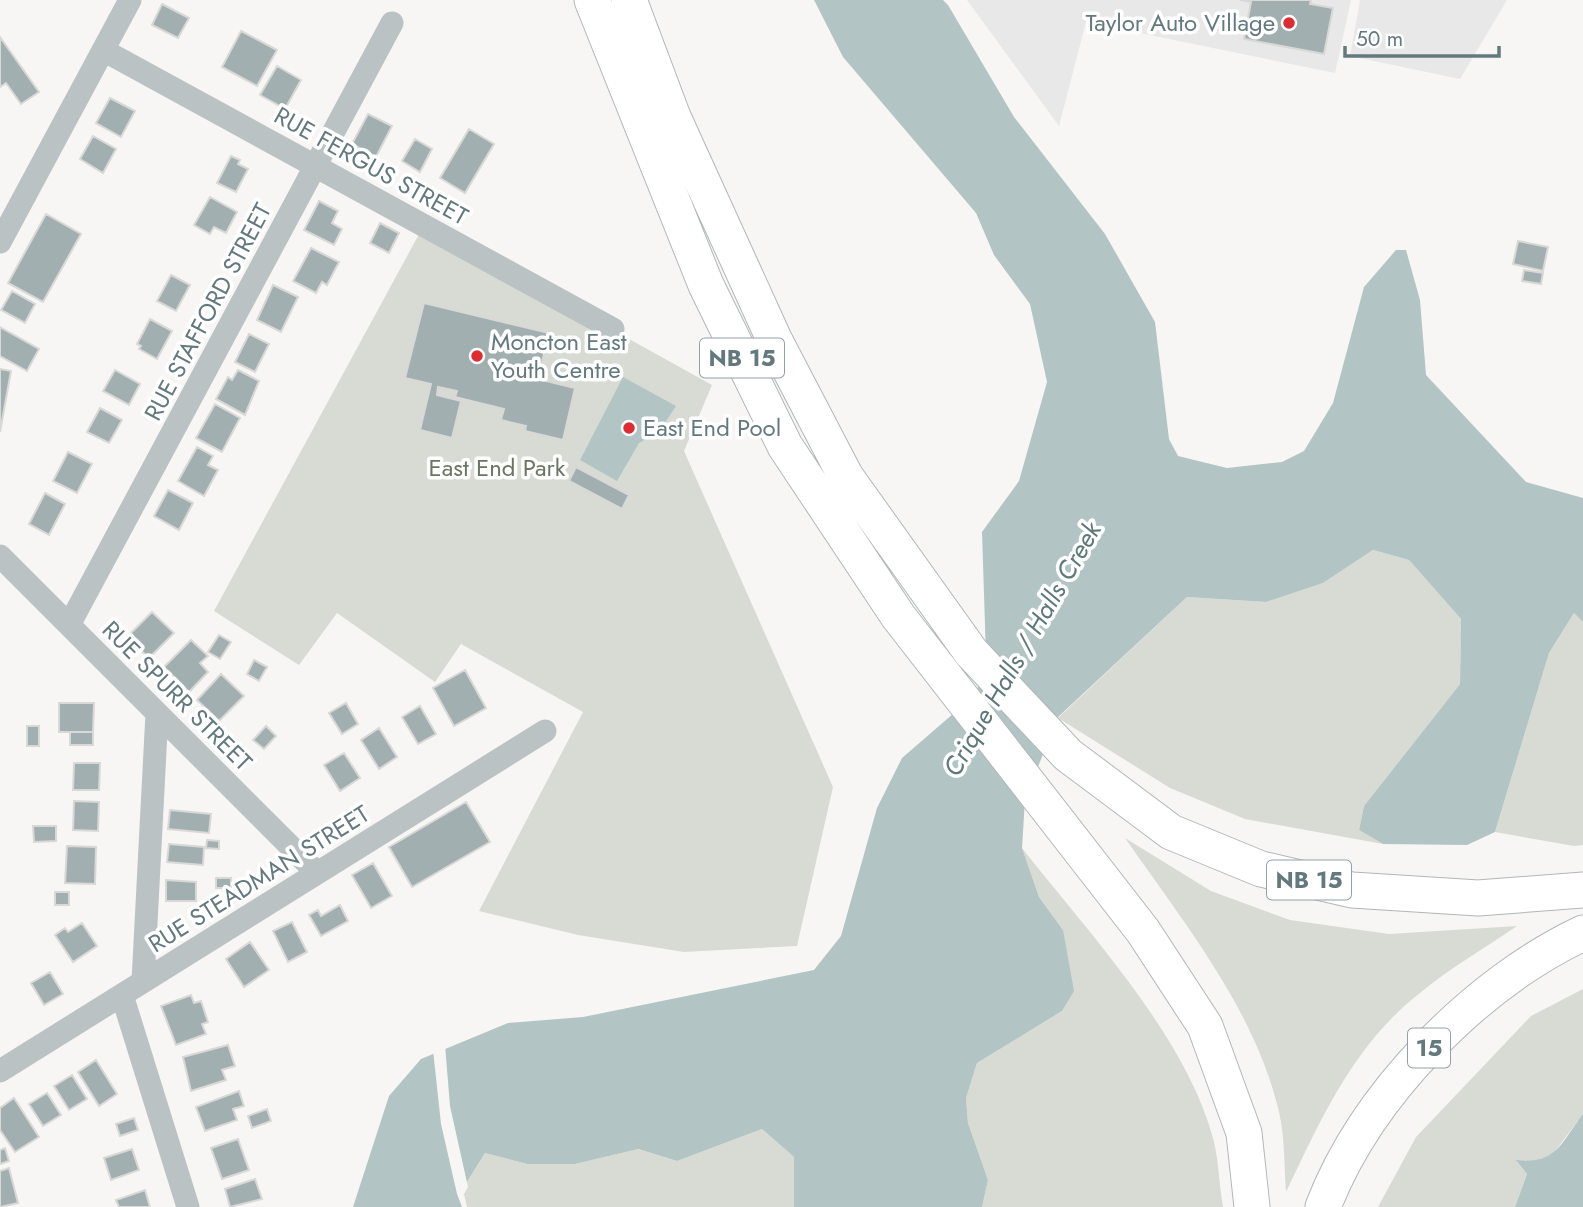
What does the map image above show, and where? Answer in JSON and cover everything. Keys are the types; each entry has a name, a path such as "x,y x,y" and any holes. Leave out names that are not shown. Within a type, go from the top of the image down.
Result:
{"highway":[{"name":"NB 15","path":"592,0 706,285 785,446 898,617 1143,931 1205,1026 1244,1133 1252,1207"},
{"name":"NB 15","path":"629,0 673,117 774,339 846,477 971,652 1068,755 1171,832 1261,869 1365,891 1478,898 1583,890"},
{"name":"15","path":"1323,1207 1360,1136 1401,1077 1450,1026 1505,980 1583,933"}],"street":[{"path":"0,242 130,0"},
{"name":"RUE STAFFORD STREET","path":"69,625 392,23"},
{"name":"RUE FERGUS STREET","path":"103,50 613,329"},
{"name":"RUE SPURR STREET","path":"0,556 317,873"},
{"path":"143,981 157,713"},
{"name":"RUE STEADMAN STREET","path":"0,1071 545,731"},
{"path":"122,995 188,1207"}],"shaded area":[{"path":"967,0 1351,0 1335,73 1086,22 1059,126"},
{"path":"1360,0 1507,0 1460,79 1350,56"}],"green space":[{"name":"East End Park","path":"424,225 712,385 684,451 833,787 797,946 684,952 578,935 479,911 583,712 461,644 435,682 337,613 299,665 214,611"},
{"path":"1373,550 1409,560 1461,619 1460,684 1364,806 1359,830 1383,844 1245,819 1170,788 1058,718 1187,597 1266,602 1323,583"},
{"path":"1574,613 1583,622 1583,845 1574,846 1495,832 1549,653"},
{"path":"1125,838 1211,891 1290,920 1389,934 1517,926 1431,984 1376,1035 1326,1110 1286,1192 1279,1112 1268,1074 1253,1038 1215,969"},
{"path":"1022,848 1132,986 1181,1061 1213,1138 1223,1207 982,1207 988,1180 968,1123 966,1098 977,1063 1062,1011 1063,930 1039,897"},
{"path":"1583,989 1583,1114 1550,1158 1536,1163 1517,1161 1527,1174 1515,1207 1378,1207 1416,1137 1531,1016"},
{"path":"762,1129 794,1157 794,1207 464,1207 460,1193 485,1153 527,1164 575,1164 637,1149 677,1161"}],"water":[{"name":"Crique Halls / Halls Creek","path":"814,0 943,0 948,5 1014,117 1105,234 1155,322 1169,439 1178,456 1227,468 1282,462 1304,451 1333,403 1364,287 1396,250 1406,250 1420,300 1426,375 1526,482 1583,498 1583,622 1574,613 1549,653 1495,832 1467,845 1383,844 1359,830 1364,806 1460,684 1461,619 1409,560 1373,550 1323,583 1266,602 1187,597 1058,717 1025,799 1022,848 1039,897 1063,930 1074,991 1062,1011 977,1063 966,1098 968,1123 988,1180 982,1207 794,1207 794,1157 762,1129 677,1161 638,1149 575,1164 527,1164 485,1153 460,1193 464,1207 353,1207 389,1096 421,1059 508,1023 583,1017 814,970 841,936 877,808 902,758 976,694 986,656 982,532 1019,481 1047,382 1030,304 994,255 976,213 843,57"},
{"name":"East End Pool","path":"623,377 676,406 659,432 639,443 617,481 580,460"},
{"path":"1583,1114 1583,1207 1515,1207 1527,1174 1516,1160 1529,1161 1549,1155 1563,1143"}],"pier":[{"path":"445,1045 450,1106 468,1187 464,1194 467,1207 462,1207 457,1194 441,1124 433,1050"}],"building":[{"name":"Taylor Auto Village","path":"1240,0 1311,0 1310,4 1333,8 1324,54 1244,39 1251,2"},
{"path":"162,4 189,18 178,38 152,25"},
{"path":"241,31 277,50 257,86 222,67"},
{"path":"0,37 39,92 21,104 6,83 0,87"},
{"path":"277,66 301,80 285,109 260,95"},
{"path":"110,98 135,111 121,137 96,123"},
{"path":"368,114 392,126 376,157 352,144"},
{"path":"469,129 494,144 465,193 440,178"},
{"path":"93,136 116,149 103,173 80,159"},
{"path":"415,139 432,149 420,172 402,161"},
{"path":"231,156 240,160 238,164 248,169 236,192 217,183"},
{"path":"210,197 237,212 226,233 214,227 210,234 194,225"},
{"path":"319,201 338,211 332,223 342,229 334,245 304,230"},
{"path":"46,214 81,234 43,302 8,283"},
{"path":"380,223 399,233 389,253 370,243"},
{"path":"1518,241 1548,247 1543,271 1513,264"},
{"path":"311,248 339,262 327,285 322,282 316,293 293,281"},
{"path":"1524,270 1543,273 1541,284 1522,281"},
{"path":"171,275 190,285 176,311 157,301"},
{"path":"273,285 298,297 281,332 257,320"},
{"path":"12,291 35,304 25,323 1,310"},
{"name":"Moncton East Youth Centre","path":"424,303 549,333 538,379 575,388 563,440 525,431 526,426 501,420 504,409 455,397 457,391 438,387 437,395 461,401 452,438 420,430 431,384 405,378"},
{"path":"150,319 172,331 157,359 139,349 141,346 137,344"},
{"path":"0,327 39,349 27,371 0,356"},
{"path":"249,334 269,344 255,372 235,362"},
{"path":"0,369 11,371 0,432"},
{"path":"115,370 140,384 129,405 103,391"},
{"path":"238,370 259,381 245,415 216,399 228,377 232,380"},
{"path":"215,404 240,418 222,452 196,438"},
{"path":"100,408 122,420 109,443 87,432"},
{"path":"197,447 213,456 208,465 218,470 204,496 178,481"},
{"path":"68,452 92,464 77,493 53,481"},
{"path":"576,467 629,495 622,509 569,481"},
{"path":"168,490 193,503 179,530 154,516"},
{"path":"45,493 65,504 49,535 29,524"},
{"path":"152,612 174,633 149,658 127,637"},
{"path":"219,635 231,642 220,659 208,652"},
{"path":"191,640 208,656 200,663 208,672 189,692 164,667"},
{"path":"254,660 267,667 259,681 247,674"},
{"path":"465,670 486,708 454,726 433,688"},
{"path":"221,674 244,696 219,721 197,700"},
{"path":"59,703 94,703 93,732 59,732"},
{"path":"346,703 358,724 342,734 329,713"},
{"path":"420,706 436,734 418,744 402,717"},
{"path":"27,726 39,726 39,746 27,746"},
{"path":"266,726 276,736 264,749 253,740"},
{"path":"379,728 397,757 379,769 361,740"},
{"path":"70,732 93,732 93,745 70,745"},
{"path":"344,753 360,778 340,791 324,765"},
{"path":"74,763 100,763 99,790 73,790"},
{"path":"74,801 99,802 98,831 73,830"},
{"path":"466,802 490,842 412,887 389,847"},
{"path":"170,810 211,814 209,833 168,829"},
{"path":"33,826 56,826 56,841 34,842"},
{"path":"207,840 219,841 219,849 206,848"},
{"path":"169,844 204,847 203,865 167,862"},
{"path":"67,846 96,847 95,884 65,883"},
{"path":"373,863 392,896 371,908 352,875"},
{"path":"216,878 231,878 231,888 216,888"},
{"path":"166,880 196,882 196,901 166,901"},
{"path":"55,892 69,892 69,905 55,905"},
{"path":"340,905 348,921 321,936 309,915 318,910 321,916"},
{"path":"292,922 307,952 288,962 273,931"},
{"path":"82,923 97,946 73,962 55,935 65,928 68,932"},
{"path":"250,942 269,970 244,987 226,959"},
{"path":"50,972 63,994 44,1005 31,983"},
{"path":"191,995 194,1003 201,1001 208,1022 202,1024 206,1034 176,1045 161,1006"},
{"path":"228,1045 235,1066 222,1070 226,1080 191,1091 183,1057"},
{"path":"96,1060 117,1094 99,1106 78,1072"},
{"path":"72,1075 87,1099 69,1110 54,1086"},
{"path":"239,1091 244,1106 233,1109 237,1120 205,1131 196,1107"},
{"path":"47,1093 61,1115 43,1126 29,1104"},
{"path":"14,1098 39,1137 15,1152 0,1130 0,1108"},
{"path":"267,1109 271,1121 252,1128 248,1116"},
{"path":"134,1118 138,1130 120,1136 116,1124"},
{"path":"238,1139 249,1170 222,1179 211,1148"},
{"path":"5,1148 9,1161 0,1164 0,1150"},
{"path":"132,1149 139,1170 111,1180 104,1158"},
{"path":"9,1168 18,1203 0,1207 0,1171"},
{"path":"255,1179 262,1199 230,1207 225,1189"},
{"path":"145,1190 150,1207 119,1207 116,1200"}],"place":[{"name":"Taylor Auto Village","path":"1289,23"},
{"name":"Moncton East Youth Centre","path":"477,356"},
{"name":"East End Pool","path":"629,428"}]}
